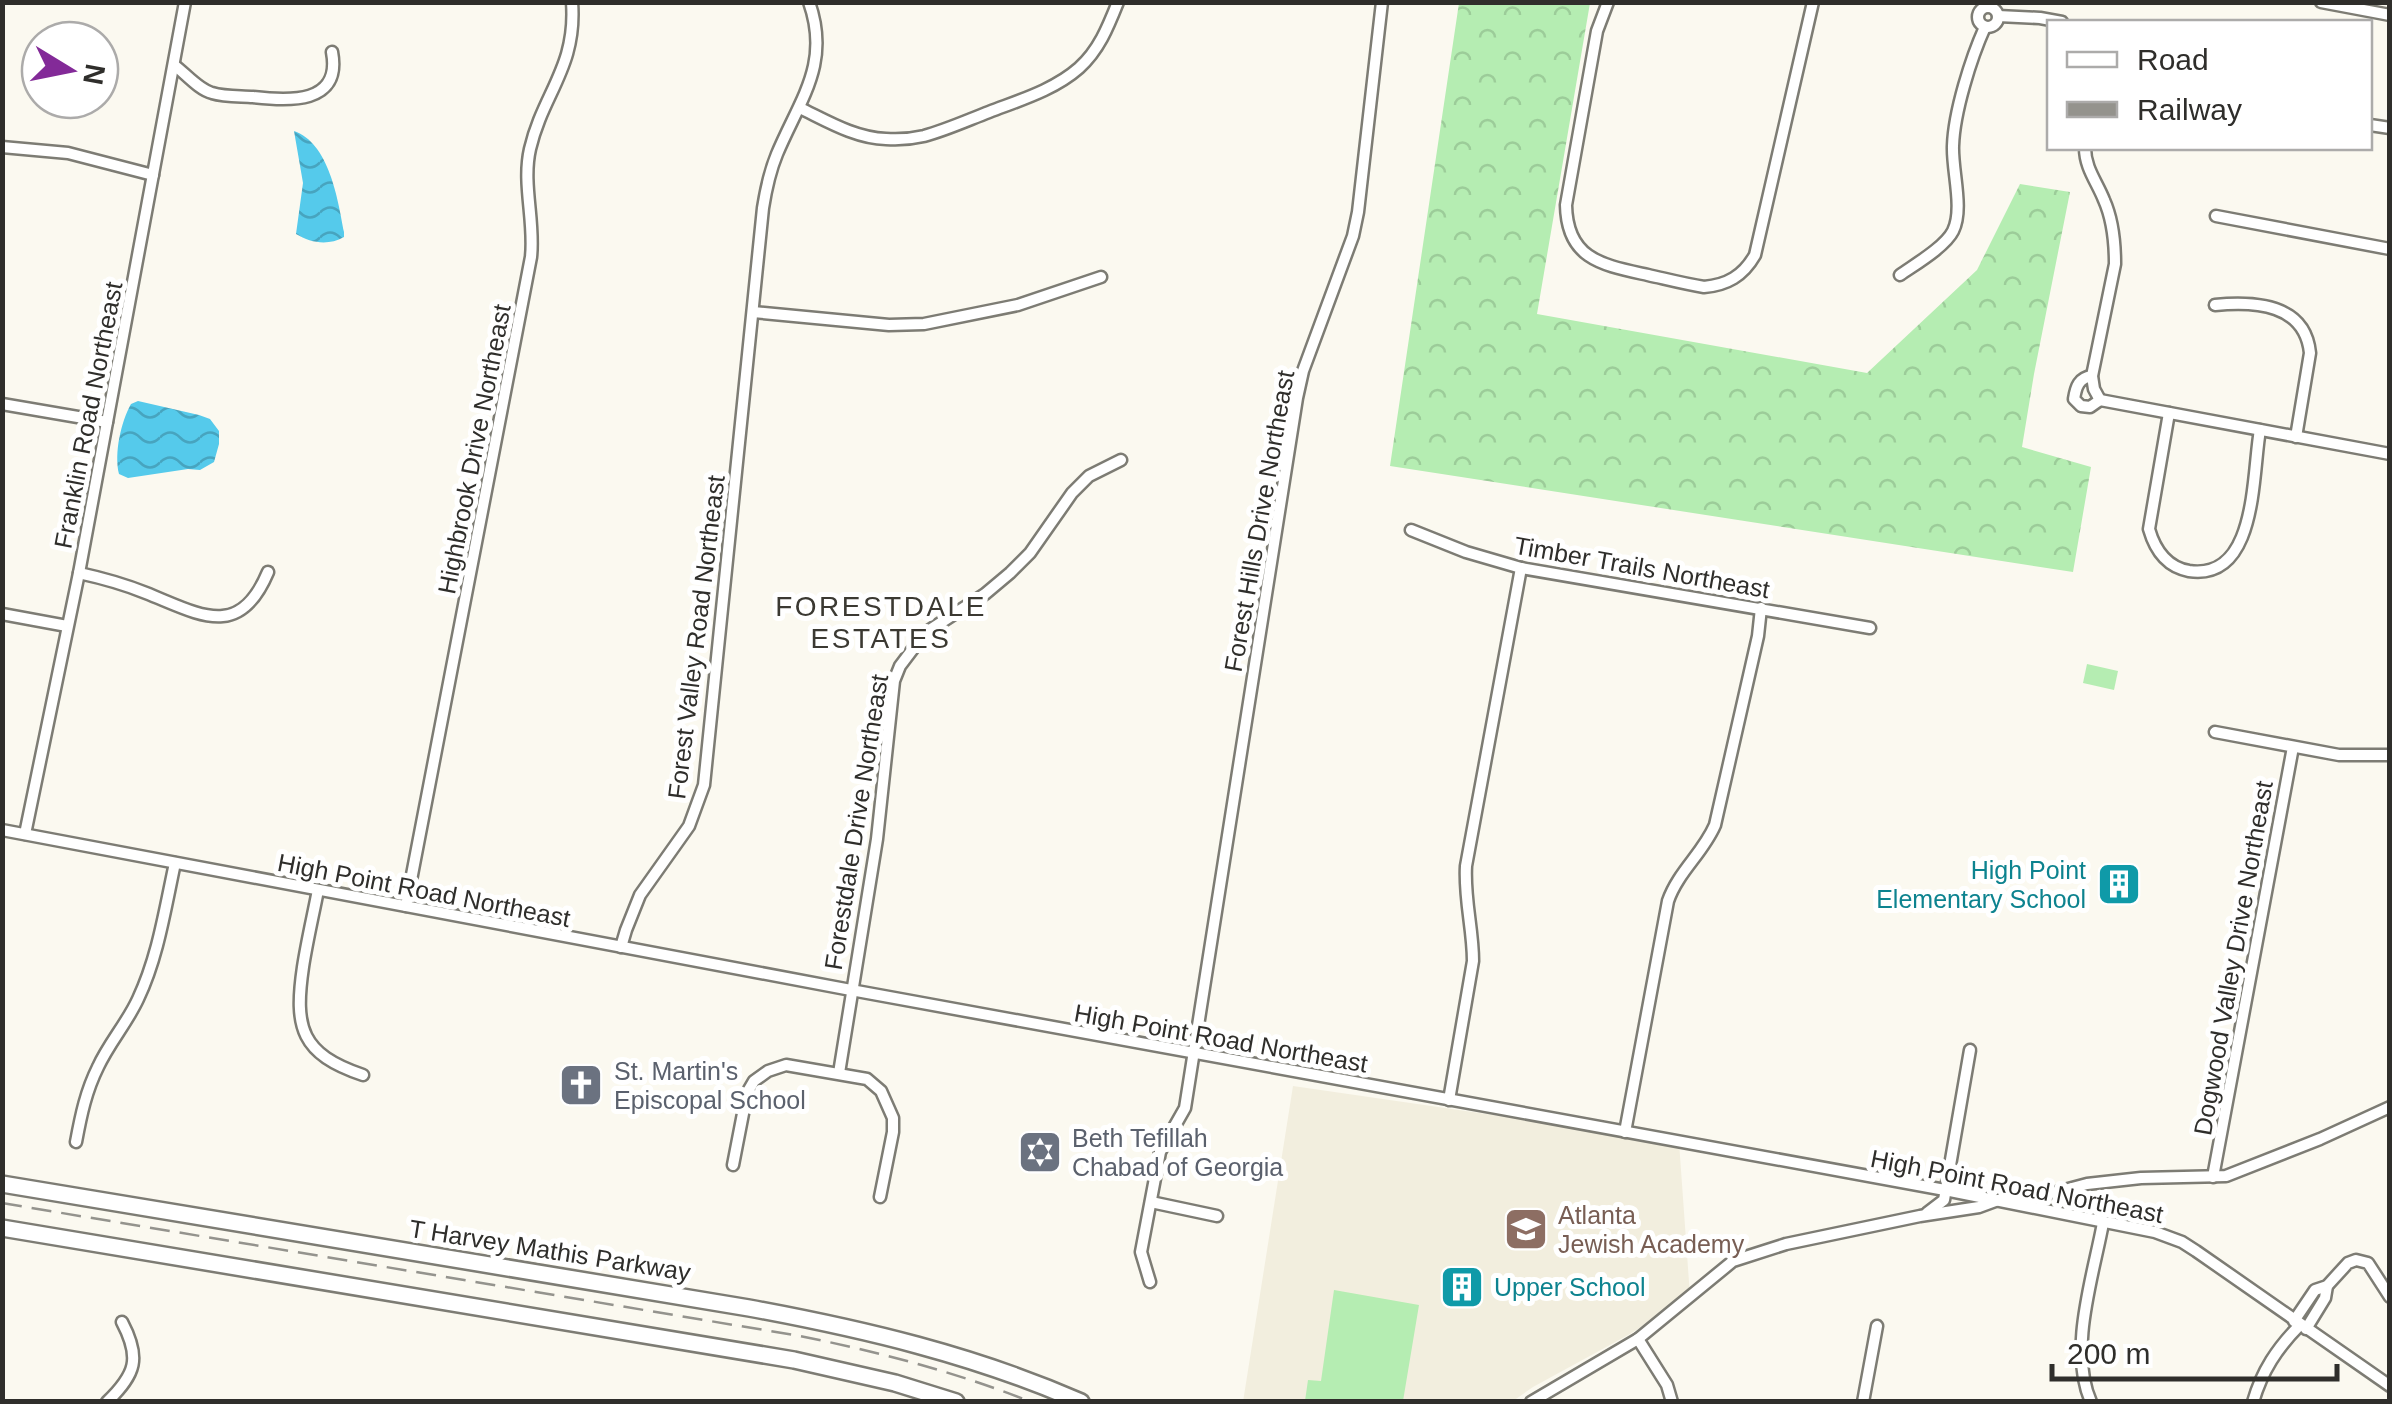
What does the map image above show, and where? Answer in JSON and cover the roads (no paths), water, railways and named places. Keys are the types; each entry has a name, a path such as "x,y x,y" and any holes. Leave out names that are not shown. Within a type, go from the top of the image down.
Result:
{"highway":[{"name":"T Harvey Mathis Parkway","path":"2,1184 855,1328 959,1356 1080,1402"},
{"path":"2,1228 776,1357 862,1375 956,1402"}],"street":[{"name":"Franklin Road Northeast","path":"25,834 79,573 185,2"},
{"name":"Highbrook Drive Northeast","path":"406,906 531,256 529,152 569,54 572,2"},
{"name":"Forest Valley Road Northeast","path":"621,947 640,895 689,826 704,786 766,186 810,84 818,52 808,2"},
{"path":"800,108 845,130 882,140 906,140 942,131 1064,79 1106,34 1118,2"},
{"name":"Forest Hills Drive Northeast","path":"1150,1282 1141,1252 1160,1152 1185,1108 1297,398 1358,212 1382,2"},
{"path":"1608,2 1597,31 1566,205 1570,235 1578,247 1598,262 1718,286 1742,273 1755,256 1813,2"},
{"path":"2321,2 2390,15"},
{"path":"1900,275 1948,238 1955,228 1958,212 1953,138 1973,52 1985,27 1996,24 1998,16 2051,20"},
{"path":"174,65 210,93 302,100 314,95 328,81 333,67 332,52"},
{"path":"2,147 68,153 153,175"},
{"path":"2085,150 2088,168 2105,202 2115,251 2092,376 2100,400"},
{"path":"2216,216 2390,249"},
{"path":"753,312 888,325 924,324 1018,305 1101,277"},
{"path":"2215,305 2234,303 2277,309 2292,316 2303,328 2310,353 2296,436"},
{"path":"2092,376 2080,380 2076,388 2074,398 2081,406 2090,407 2100,400 2390,454"},
{"path":"2,404 107,422"},
{"path":"2169,413 2149,529 2166,560 2186,570 2216,568 2233,555 2244,538 2260,430"},
{"name":"Forestdale Drive Northeast","path":"838,1073 877,839 894,681 900,666 925,633 985,594 1018,565 1088,476 1120,460"},
{"name":"Timber Trails Northeast","path":"1411,530 1521,568 1870,628"},
{"path":"1449,1100 1473,961 1465,899 1466,866 1521,568"},
{"path":"79,573 215,617 248,605 268,572"},
{"path":"1625,1132 1668,901 1677,880 1704,847 1715,825 1758,636 1760,608"},
{"path":"2,614 66,626"},
{"path":"2214,732 2339,755 2390,754"},
{"name":"Dogwood Valley Drive Northeast","path":"2214,1177 2293,747"},
{"name":"High Point Road Northeast","path":"2,830 2154,1232 2182,1242 2390,1386"},
{"path":"76,1142 86,1094 146,980 175,864"},
{"path":"318,890 298,998 300,1021 320,1054 341,1068 362,1075"},
{"path":"1920,1216 1944,1200 1970,1050"},
{"path":"733,1166 746,1094 754,1081 768,1071 786,1065 867,1079 881,1091 893,1118 880,1197"},
{"path":"1531,1402 1638,1339 1744,1256 1920,1216 1979,1208 1998,1200 2116,1179 2238,1173 2390,1108"},
{"path":"1151,1202 1217,1216"},
{"path":"2092,1402 2083,1378 2081,1341 2103,1223"},
{"path":"2253,1402 2276,1352 2326,1298 2327,1286 2348,1263 2368,1263 2390,1297"},
{"path":"107,1402 120,1390 135,1362 133,1343 122,1322"},
{"path":"1864,1402 1877,1326"},
{"path":"1638,1339 1667,1385 1672,1402"}],"water":[{"path":"294,131 316,147 330,174 344,232 338,240 320,242 296,234 303,183"},
{"path":"138,401 210,419 219,431 214,462 200,470 128,478 119,474 121,429 131,404"}],"railway":[{"path":"2,1203 800,1336 917,1364 1031,1402"}],"place":[{"name":"High Point Elementary School","path":"2119,884"},
{"name":"St. Martin's Episcopal School","path":"581,1085"},
{"name":"Beth Tefillah Chabad of Georgia","path":"1040,1152"},
{"name":"Atlanta Jewish Academy","path":"1526,1229"},
{"name":"Upper School","path":"1462,1287"}],"district":[{"name":"FORESTDALE ESTATES","path":"881,622"}]}
